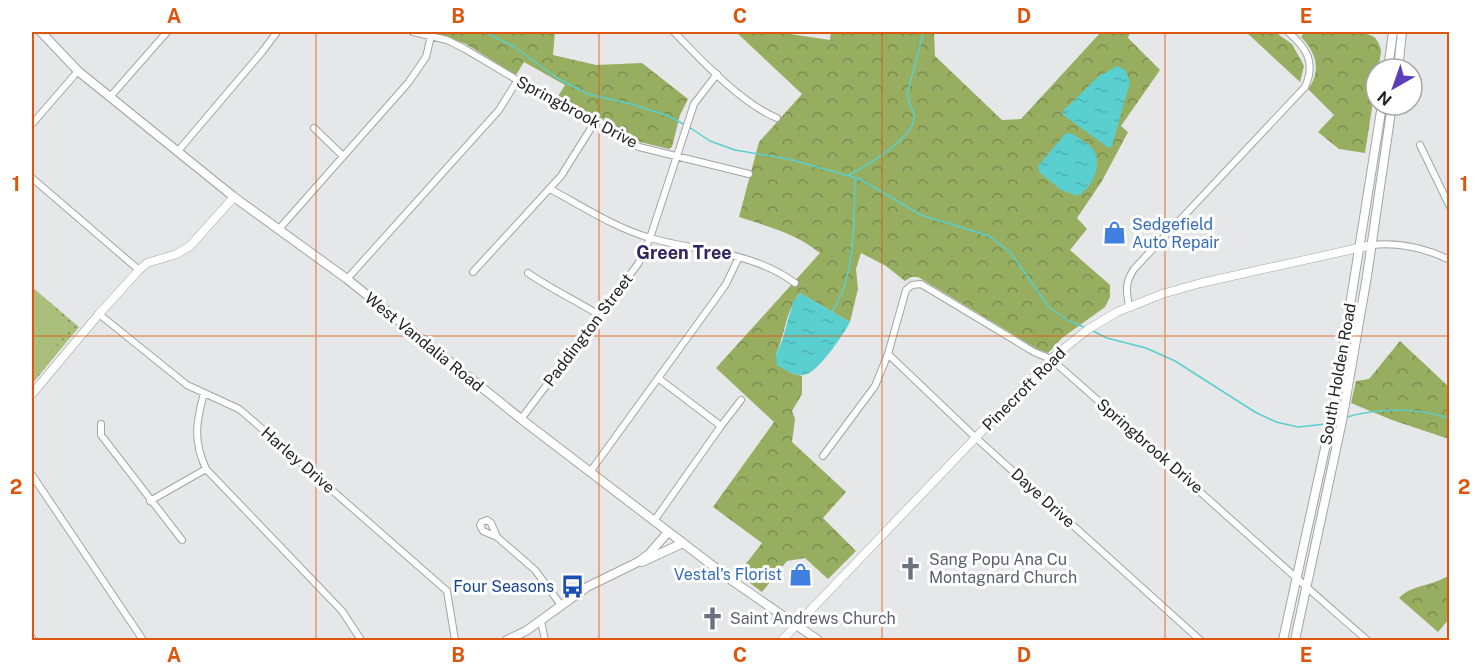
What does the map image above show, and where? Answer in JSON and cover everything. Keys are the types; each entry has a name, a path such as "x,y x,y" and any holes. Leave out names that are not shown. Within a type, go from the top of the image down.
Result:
{"main road":[{"name":"West Vandalia Road","path":"41,32 78,71 234,197 347,279 521,419 668,532 745,590 818,640"},
{"path":"1390,57 1393,32"},
{"path":"1399,57 1402,32"},
{"name":"South Holden Road","path":"1283,640 1333,412 1380,117"},
{"name":"South Holden Road","path":"1295,640 1342,421 1372,245 1390,117"},
{"path":"507,640 541,621 587,587 638,562 649,554 668,532"},
{"path":"638,562 649,560 683,543"}],"street":[{"path":"110,97 166,32"},
{"path":"178,151 277,32"},
{"name":"Springbrook Drive","path":"412,32 447,40 465,49 593,125 639,147 749,174"},
{"path":"674,32 717,74 762,112 777,118"},
{"path":"1129,306 1126,289 1128,279 1134,269 1305,87 1311,67 1309,58 1302,46 1288,32"},
{"path":"279,229 419,69 426,57 431,36"},
{"path":"32,124 78,71"},
{"name":"Paddington Street","path":"521,419 638,264 650,238 694,104 717,74"},
{"path":"347,279 499,110 517,81"},
{"path":"473,272 550,189 571,162 593,125"},
{"path":"314,128 344,156"},
{"path":"1420,146 1449,207"},
{"path":"32,178 139,270"},
{"path":"550,189 620,226 650,238 739,257 771,267 795,283"},
{"path":"32,394 139,270 147,263 177,254 190,246 234,197"},
{"path":"1372,245 1417,248 1434,252 1449,260"},
{"name":"Pinecroft Road","path":"782,640 1051,359 1089,329 1129,306 1201,283 1372,245"},
{"path":"590,472 726,284 739,257"},
{"path":"528,273 549,288 576,300 599,315"},
{"name":"Springbrook Drive","path":"888,354 906,290 912,285 921,284 1034,352 1051,359 1194,485 1296,580 1367,640"},
{"name":"Harley Drive","path":"99,315 173,375 204,393 239,409 447,591 455,640"},
{"path":"823,456 875,386 888,354"},
{"name":"Daye Drive","path":"888,354 975,437 1200,640"},
{"path":"658,378 721,426"},
{"path":"204,393 197,417 196,440 206,469 342,611 361,640"},
{"path":"654,521 741,400"},
{"path":"101,424 101,435 182,540"},
{"path":"150,501 206,469"},
{"path":"32,475 143,640"},
{"path":"497,537 535,570 561,605"},
{"path":"541,621 545,640"}],"green space":[{"path":"1341,31 1368,34 1378,43 1380,57 1364,57 1364,117 1371,117 1365,153 1339,149 1318,132 1334,115 1308,89 1316,69 1313,55 1301,37 1305,32"},
{"path":"433,32 555,32 553,55 596,65 642,63 688,99 680,115 672,147 669,149 636,141 557,98 565,85 524,62 516,75 466,44"},
{"path":"736,32 776,32 830,40 831,32 934,32 935,56 1002,120 1021,119 1101,32 1130,32 1128,38 1160,70 1121,126 1128,132 1102,181 1077,218 1087,229 1070,250 1110,285 1110,297 1105,307 1062,338 1048,353 1037,349 918,277 911,277 905,281 886,266 861,253 856,269 858,289 850,322 800,293 795,299 776,354 791,373 802,376 802,394 792,411 795,419 792,442 846,492 823,518 856,551 828,579 805,558 787,561 762,592 738,574 762,543 713,507 774,422 716,368 820,253 791,235 739,217 759,142 802,94"},
{"path":"1246,32 1275,32 1292,44 1304,66 1300,82"},
{"path":"32,287 79,327 32,384"},
{"path":"32,292 69,324 69,331 32,374"},
{"path":"1400,341 1449,387 1449,439 1392,420 1351,403 1356,381 1369,379"},
{"path":"1449,575 1449,619 1438,632 1399,598 1410,590"}],"water":[{"path":"1117,66 1125,70 1130,82 1112,146 1109,148 1063,115 1063,111 1099,76"},
{"path":"1066,133 1074,135 1089,145 1096,157 1094,177 1087,189 1077,196 1061,190 1039,172 1038,166"},
{"path":"800,293 850,322 823,361 804,375 793,374 777,365 776,354 793,302"}],"waterway":[{"path":"485,32 513,46 559,79 588,94 669,116 685,125"},
{"path":"849,175 888,151 912,126 914,114 907,94 923,32"},
{"path":"689,127 710,141 735,150 788,159 860,179 921,215 989,236 1010,252 1049,307 1069,321 1084,327"},
{"path":"831,313 839,299 849,266 854,229 855,178"},
{"path":"1091,330 1107,338 1146,348 1175,361 1255,412 1276,422 1298,427 1326,424"},
{"path":"1347,417 1399,410 1425,412 1450,419"}],"place":[{"name":"Sedgefield Auto Repair","path":"1114,233"},
{"name":"Sang Popu Ana Cu Montagnard Church","path":"911,568"},
{"name":"Vestal's Florist","path":"800,574"},
{"name":"Four Seasons","path":"572,586"},
{"name":"Saint Andrews Church","path":"712,618"}],"district":[{"name":"Green Tree","path":"684,252"}]}
